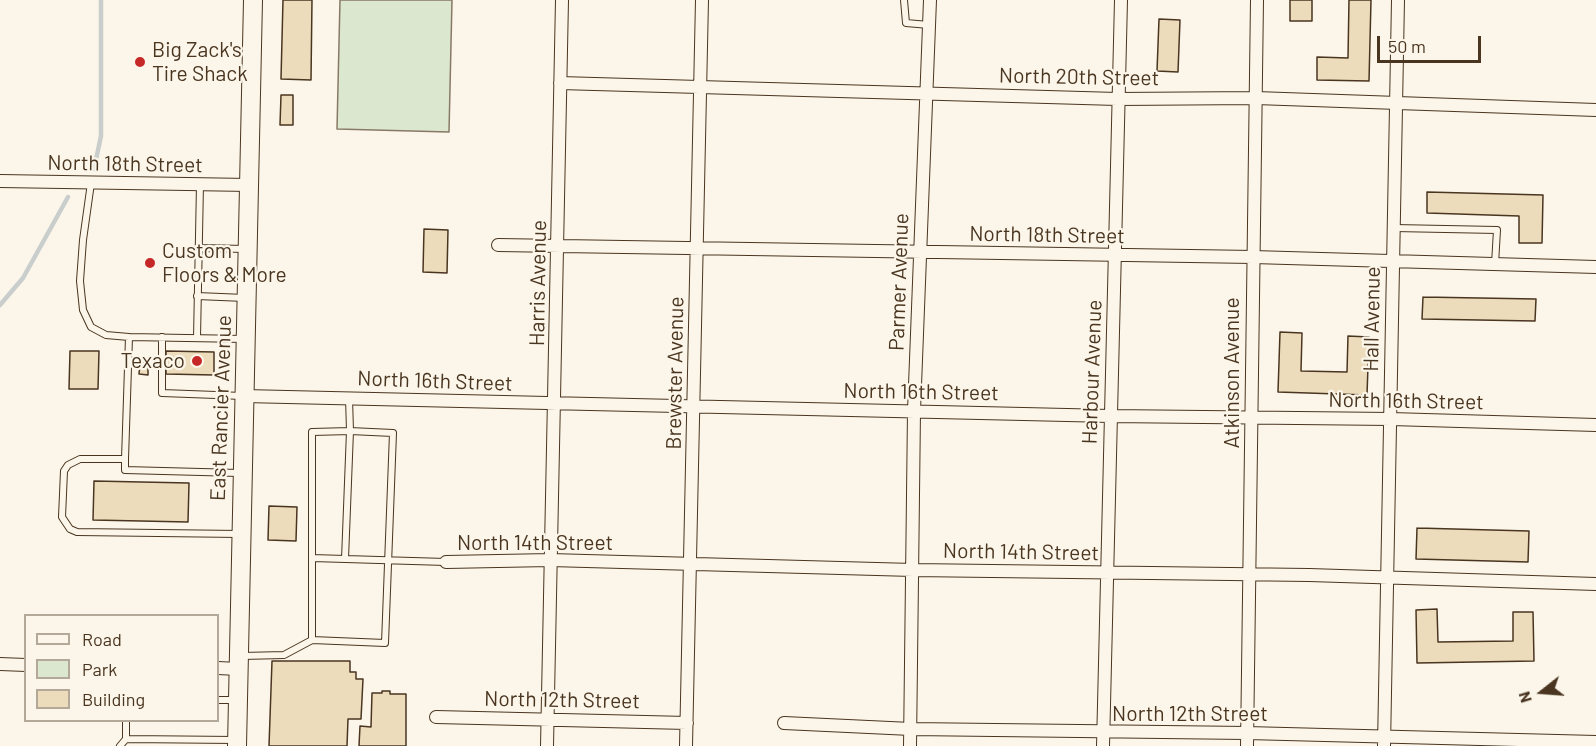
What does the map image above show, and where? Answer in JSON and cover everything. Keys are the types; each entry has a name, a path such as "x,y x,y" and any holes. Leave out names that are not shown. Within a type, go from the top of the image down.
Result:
{"main road":[{"name":"East Rancier Avenue","path":"237,743 253,0"}],"street":[{"name":"Harris Avenue","path":"547,746 562,0"},
{"name":"Brewster Avenue","path":"686,746 702,0"},
{"name":"Parmer Avenue","path":"910,746 914,411 930,0"},
{"name":"Harbour Avenue","path":"1103,746 1121,0"},
{"name":"Atkinson Avenue","path":"1247,740 1257,0"},
{"name":"Hall Avenue","path":"1384,742 1398,0"},
{"name":"North 20th Street","path":"560,83 1118,99 1256,98 1596,110"},
{"name":"North 18th Street","path":"0,182 250,185"},
{"name":"North 18th Street","path":"498,245 698,250 1252,257 1596,267"},
{"name":"North 16th Street","path":"244,396 1110,416 1596,424"},
{"name":"North 14th Street","path":"446,562 550,560 1596,584"},
{"path":"219,668 238,662"},
{"path":"0,664 24,665"},
{"name":"North 12th Street","path":"436,717 687,723"},
{"name":"North 12th Street","path":"784,723 1247,740 1596,742"}],"lane":[{"path":"904,0 906,23 928,25"},
{"path":"91,183 80,281 83,310 91,327 106,335 129,337 246,339"},
{"path":"197,338 200,184"},
{"path":"1393,228 1497,230 1495,264"},
{"path":"198,248 248,249"},
{"path":"197,296 247,298"},
{"path":"129,337 125,470 242,473"},
{"path":"162,337 162,393 244,396"},
{"path":"345,559 349,399"},
{"path":"238,662 284,655 312,640 385,643 393,433 312,432 312,640"},
{"path":"125,459 80,459 68,465 64,471 62,517 70,529 77,532 241,534"},
{"path":"312,558 446,562"},
{"path":"219,700 237,700"},
{"path":"120,746 126,739 126,722"},
{"path":"126,739 237,743"}],"green space":[{"path":"340,0 452,0 449,132 337,129"}],"building":[{"path":"283,0 312,0 311,80 281,79"},
{"path":"1290,0 1312,0 1312,21 1290,21"},
{"path":"1349,0 1371,0 1369,81 1317,80 1317,57 1348,58"},
{"path":"1159,19 1180,20 1178,72 1157,71"},
{"path":"281,95 293,95 293,125 280,125"},
{"path":"1427,192 1543,195 1542,243 1519,243 1519,216 1427,213"},
{"path":"424,229 448,230 447,273 423,272"},
{"path":"1423,297 1536,299 1535,321 1422,319"},
{"path":"1280,332 1302,333 1301,371 1347,372 1348,336 1369,337 1367,395 1278,392"},
{"path":"70,351 99,351 98,389 69,389"},
{"path":"166,351 214,352 214,375 166,374"},
{"path":"140,362 148,362 148,375 139,374"},
{"path":"94,481 189,483 188,522 93,520"},
{"path":"269,506 297,507 296,541 268,540"},
{"path":"1417,528 1529,531 1528,562 1416,559"},
{"path":"1437,609 1438,642 1513,641 1513,612 1533,612 1534,661 1417,663 1416,610"},
{"path":"272,661 350,661 350,672 356,672 356,679 363,679 361,719 348,719 347,746 269,746"},
{"path":"382,691 390,691 390,694 406,694 406,746 359,746 360,726 371,727 372,693 382,693"}],"waterway":[{"path":"94,169 101,136 101,0"},
{"path":"0,305 23,278 68,197"}],"place":[{"name":"Big Zack's Tire Shack","path":"140,62"},
{"name":"Custom Floors & More","path":"150,263"},
{"name":"Texaco","path":"197,361"}]}
